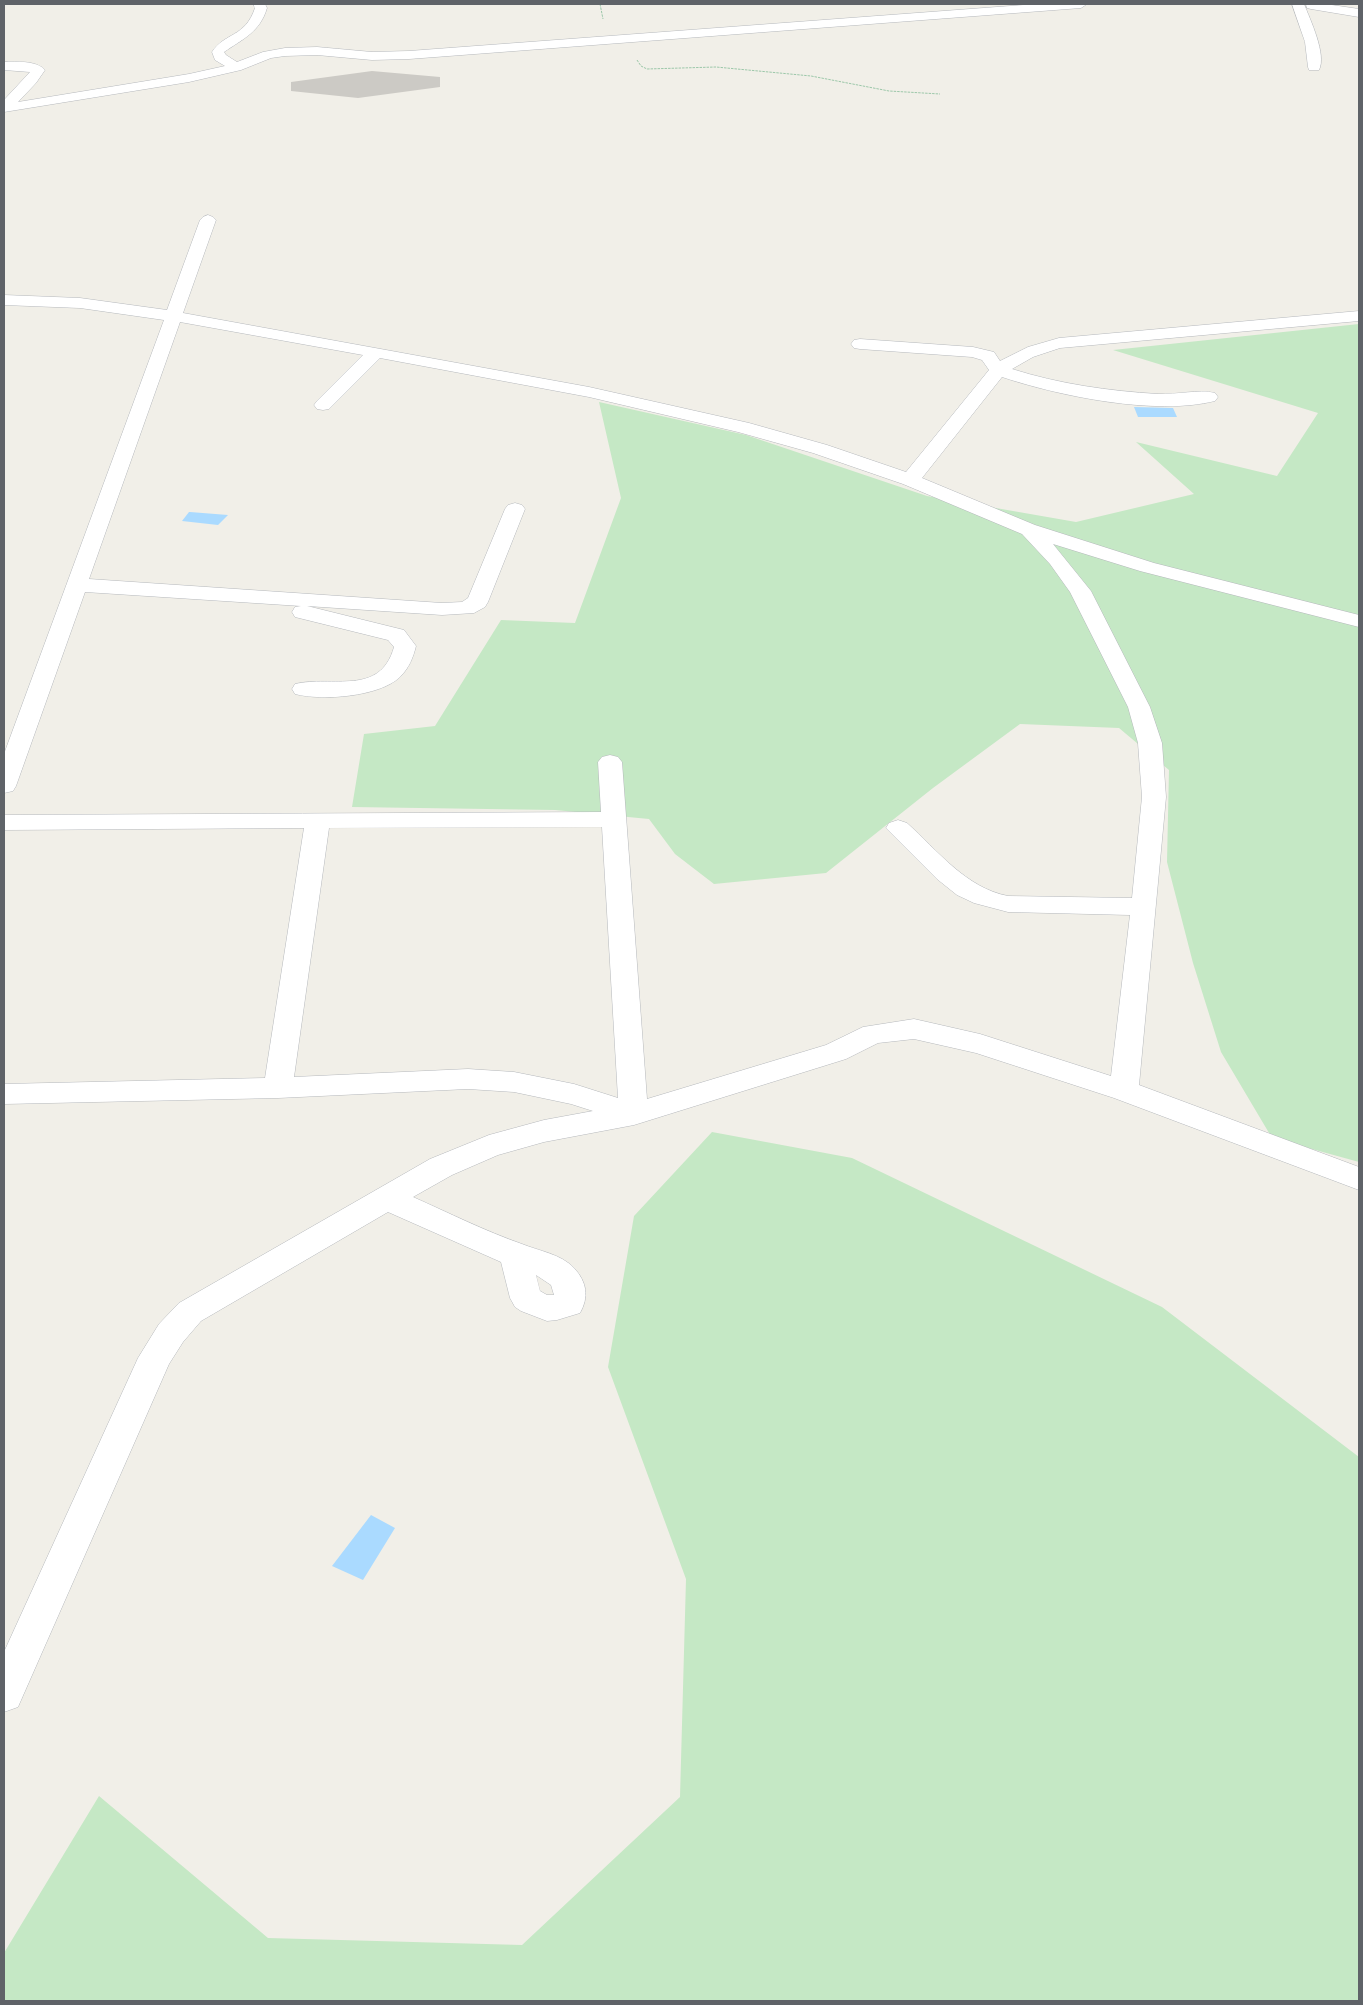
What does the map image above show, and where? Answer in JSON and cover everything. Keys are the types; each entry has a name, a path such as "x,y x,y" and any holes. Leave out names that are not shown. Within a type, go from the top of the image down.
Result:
{"street":[{"path":"234,66 220,57 218,52 249,31 258,22 262,8 259,4"},
{"path":"4,108 189,78 268,55 301,51 388,56 1081,4"},
{"path":"1314,67 1315,52 1306,4 1359,13"},
{"path":"4,66 30,67 38,70 4,108"},
{"path":"177,67 234,66"},
{"path":"4,786 208,220"},
{"path":"4,300 80,303 174,316 589,392 742,427 820,449 910,480 1028,529 1147,567 1359,621"},
{"path":"910,480 998,370 1014,358 1037,349 1059,343 1359,316"},
{"path":"860,344 973,352 988,356 998,370 1028,380 1131,398 1170,400 1210,397"},
{"path":"323,405 375,353"},
{"path":"74,592 442,609 466,608 477,602 515,509"},
{"path":"1028,529 1057,560 1080,591 1139,707 1150,743 1154,797 1124,1091"},
{"path":"74,592 287,608 396,635 404,646 404,659 394,672 377,681 351,689 328,691 303,689"},
{"path":"610,762 634,1114"},
{"path":"4,822 615,819"},
{"path":"278,1088 318,820"},
{"path":"898,828 962,886 974,894 995,902 1008,904 1144,907"},
{"path":"4,1694 155,1358 171,1333 190,1312 220,1293 441,1167 489,1146 544,1131 634,1114 836,1052 874,1034 914,1029 980,1044 1124,1091 1359,1179"},
{"path":"4,1094 278,1088 477,1079 514,1082 574,1094 634,1114"},
{"path":"386,1198 513,1254"}],"path":[{"path":"624,38 640,66 647,69 716,67 811,76 889,91 940,94"}],"green space":[{"path":"1359,324 1359,1162 1272,1138 1221,1052 1193,963 1167,862 1169,770 1119,728 1020,724 933,788 826,873 714,884 675,854 649,819 555,810 352,807 364,734 435,726 501,620 575,623 621,498 599,402 746,435 927,496 1076,522 1194,494 1136,442 1277,476 1318,413 1113,350"},
{"path":"712,1132 852,1158 1162,1307 1359,1457 1359,2001 4,2001 4,1953 99,1796 268,1938 522,1945 680,1797 686,1579 608,1367 634,1216"}],"water":[{"path":"1134,407 1173,408 1177,417 1138,417"},
{"path":"189,512 228,515 218,525 182,521"},
{"path":"371,1515 395,1528 363,1580 332,1566"}],"building":[{"path":"372,71 440,77 440,87 358,98 291,91 291,82"}]}
